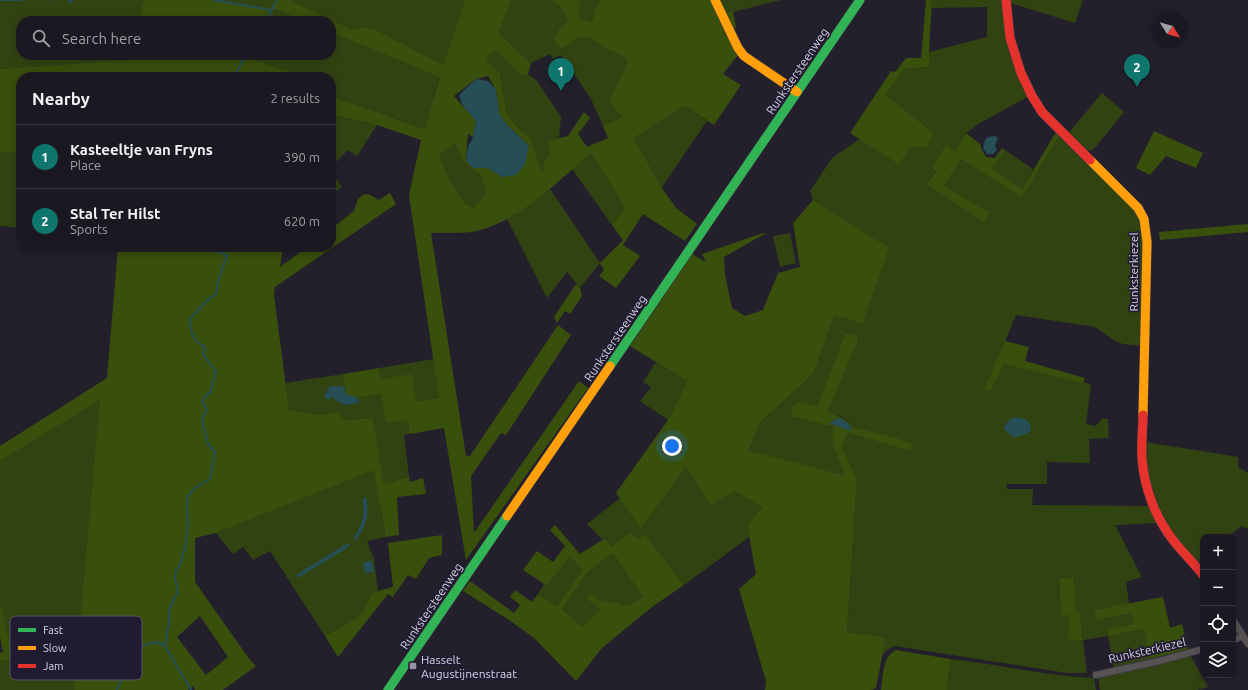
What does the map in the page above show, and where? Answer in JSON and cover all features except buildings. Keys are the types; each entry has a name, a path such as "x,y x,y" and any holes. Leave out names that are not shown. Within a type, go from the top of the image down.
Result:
{"street":[{"path":"715,0 738,48 744,56 798,92"},
{"name":"Runkstersteenweg","path":"388,690 860,0"},
{"name":"Runksterkiezel","path":"1006,0 1010,38 1021,73 1032,96 1042,112 1076,148 1138,208 1144,219 1147,242 1142,450 1143,466 1148,490 1161,523 1170,536 1200,570"},
{"path":"1236,625 1248,644"},
{"path":"1236,639 1243,636"},
{"name":"Runksterkiezel","path":"1096,674 1159,661 1200,650"}],"green space":[{"path":"0,0 144,0 139,16 16,16 16,60 128,60 0,69"},
{"path":"144,0 224,0 272,8 269,16 139,16"},
{"path":"224,0 276,0 272,8"},
{"path":"276,0 292,1 324,16 292,16 272,8"},
{"path":"465,0 443,65 378,31 364,27 351,29 336,22 336,16 324,16 292,1"},
{"path":"465,0 511,0 499,33 531,63 528,74 519,74 495,50 486,59 500,73 506,110 510,118 520,130 530,137 542,171 544,170 544,161 549,152 548,141 568,136 584,112 590,118 578,134 587,147 608,138 603,126 623,117 614,109 609,100 625,69 627,61 621,55 608,50 588,37 578,38 562,48 557,46 555,42 555,35 568,21 561,7 551,0 579,0 581,5 579,18 592,22 595,9 601,0 719,0 725,14 733,11 736,27 729,36 738,55 723,74 741,85 714,125 685,106 634,138 664,191 676,208 697,224 685,241 643,214 623,245 640,256 616,288 599,276 604,270 600,263 623,240 612,225 625,208 591,153 552,187 524,209 509,218 477,231 431,233 466,456 470,456 558,325 571,335 506,435 501,433 471,476 474,533 579,381 588,388 466,560 444,428 410,434 407,420 386,423 381,394 347,400 343,374 379,368 381,379 412,374 416,401 439,398 409,195 421,140 377,125 336,116 336,97 424,129 440,77 336,34 336,22 351,29 364,27 378,31 443,65","holes":["488,76 496,90 499,113 506,124 529,146 502,177 488,168 473,167 466,161 468,134 473,137 476,121 454,96 476,79","455,144 464,163 481,175 486,193 474,208 466,204 451,182 439,155"]},
{"path":"511,0 551,0 561,7 568,21 555,33 571,41 578,38 588,37 608,50 625,58 627,61 625,69 609,100 614,109 623,117 603,126 591,99 561,55 553,59 550,54 531,63 499,33"},
{"path":"579,0 601,0 595,9 592,22 579,18 581,5"},
{"path":"719,0 781,0 725,14"},
{"path":"926,0 932,0 929,67 904,69 886,95 934,133 926,147 917,146 910,148 899,165 850,133 891,71 895,72 906,58 921,58"},
{"path":"932,0 1004,0 1029,96 980,123 966,133 955,151 946,144 932,168 936,170 927,184 989,212 944,186 961,159 1022,198 1059,136 1137,212 1143,227 1141,346 1123,344 1115,341 1095,327 1016,315 985,390 991,391 1004,364 1091,384 1086,424 1095,426 1101,419 1108,419 1109,438 1089,439 1090,463 1047,462 1047,484 1006,484 1007,489 1033,489 1032,505 1151,506 1158,523 1115,525 1142,577 1126,582 1129,604 1094,610 1095,621 1132,613 1134,625 1108,629 1108,636 1083,640 1087,673 1067,673 895,646 887,650 882,656 886,637 847,632 857,479 842,447 848,433 910,451 894,437 853,427 846,419 828,411 858,341 857,336 852,333 845,334 817,406 793,417 834,427 835,450 844,475 749,452 759,424 814,373 834,314 861,324 888,248 813,200 810,191 832,158 860,139 899,165 910,148 917,146 934,133 886,95 904,69 929,67 929,52 987,37 987,7 931,8","holes":["1074,577 1076,613 1080,612 1082,640 1069,642 1069,615 1061,615 1059,578"]},
{"path":"1010,0 1083,0 1075,23 1010,3"},
{"path":"272,8 292,16 269,16"},
{"path":"336,34 440,76 424,129 336,97 336,72 291,72 255,60 336,60"},
{"path":"495,50 519,74 528,74 537,81 561,117 559,138 549,141 550,152 544,161 544,170 542,171 530,137 520,130 510,118 506,110 500,73 486,59"},
{"path":"127,60 255,60 291,72 16,72 16,152 0,152 0,69"},
{"path":"1102,93 1124,112 1093,150 1086,151 1067,135"},
{"path":"685,106 707,121 662,187 634,138"},
{"path":"336,116 377,125 357,156 348,150 336,162"},
{"path":"1154,131 1203,153 1196,168 1166,156 1150,175 1136,168"},
{"path":"1056,132 1059,136 1022,198 961,159 944,186 989,212 984,222 927,184 936,171 932,168 946,144 955,151 966,133 980,144 986,157 995,158 1002,148 1005,150 992,168 1022,189"},
{"path":"455,144 464,163 481,175 486,193 475,208 466,204 451,182 439,155"},
{"path":"1005,150 1033,169 1022,189 992,168"},
{"path":"0,152 16,152 16,228 0,226"},
{"path":"591,153 625,208 612,225 572,169"},
{"path":"336,178 342,187 336,191"},
{"path":"550,189 600,263 580,288 567,272 547,298 507,219 524,209"},
{"path":"390,193 396,204 336,245 336,225 354,211 358,199 364,194 370,195 379,200"},
{"path":"813,200 889,248 862,324 834,315 814,373 759,424 749,451 844,475 832,439 834,427 793,417 791,410 797,402 817,406 845,334 852,333 857,336 858,341 828,411 846,420 853,427 894,437 914,445 910,451 848,433 842,447 857,479 847,632 886,637 876,688 871,690 765,690 766,680 739,589 756,574 747,525 762,507 734,491 711,505 686,467 641,529 616,493 668,420 687,381 630,346 692,254 706,262 702,254 766,233 724,257 725,275 732,308 745,316 763,310 778,273 800,267 793,223"},
{"path":"1248,224 1248,232 1160,240 1159,232"},
{"path":"790,233 796,263 780,267 773,236"},
{"path":"118,252 282,252 280,267 300,252 326,252 275,287 274,295 289,410 320,415 337,411 345,420 373,418 384,484 409,477 410,482 423,478 426,494 397,497 399,535 386,537 373,470 216,533 195,538 195,582 250,660 256,666 223,690 195,690 193,686 188,690 74,690 75,680 142,680 142,616 81,616 100,400 0,461 0,446 107,378","holes":["200,616 228,657 206,675 177,637"]},
{"path":"576,284 580,288 582,296 570,314 565,311 557,323 554,317"},
{"path":"1005,341 1029,347 1025,361 1085,378 1083,383 1004,364 991,391 984,390"},
{"path":"434,359 439,398 416,401 381,379 379,368"},
{"path":"656,362 687,381 668,420 640,401 651,387 643,382"},
{"path":"343,374 347,400 381,394 407,420 410,434 404,435 409,477 384,484 373,418 345,420 337,411 320,415 289,410 285,383"},
{"path":"101,399 81,616 10,616 10,642 0,602 0,461"},
{"path":"1145,442 1238,457 1238,467 1248,473 1248,529 1241,526 1232,534 1200,534 1200,560 1198,562 1174,537 1158,509 1148,475"},
{"path":"686,467 762,507 747,525 749,537 684,585 645,534 637,539 631,532 612,546 606,538 603,540 587,524 620,498 641,529"},
{"path":"373,469 386,537 367,541 374,559 378,591 371,594 364,609 357,618 325,636 270,551 253,560 243,547 233,554 216,533"},
{"path":"555,525 580,554 605,538 612,546 631,532 637,539 645,534 684,585 652,607 602,648 576,681 534,638 509,620 463,591 470,581 514,613 520,605 510,597 515,590 532,602 538,594 557,606 583,570 570,556 547,586 523,570 537,551 553,562 565,546 550,530","holes":["613,553 643,597 627,606 599,600 591,593 588,595 588,600 600,610 582,627 562,609 587,573"]},
{"path":"442,535 442,555 429,558 416,579 408,575 393,597 388,594 338,657 325,636 357,618 364,609 371,594 393,587 388,543"},
{"path":"613,553 643,597 627,606 618,603 606,603 599,600 591,593 588,595 588,600 600,610 582,628 562,609 587,573"},
{"path":"570,555 584,570 557,606 538,594 544,584 547,586"},
{"path":"1074,577 1076,612 1080,612 1082,640 1068,642 1069,615 1061,615 1059,578"},
{"path":"1163,597 1170,628 1182,624 1188,649 1150,659 1144,629 1108,636 1108,629 1134,624 1132,613 1095,621 1094,610"},
{"path":"0,602 10,642 10,659 0,662 0,653 3,652 0,637"},
{"path":"1144,629 1150,659 1114,669 1108,636"},
{"path":"896,650 950,659 947,690 881,690 884,667 888,657"},
{"path":"1190,655 1200,673 1200,678 1203,678 1208,687 1197,690 1100,690 1098,677"},
{"path":"10,659 10,680 75,680 74,690 0,690 0,662"},
{"path":"950,659 1058,675 1094,678 1096,690 947,690"}],"water":[{"path":"476,79 488,81 496,90 499,113 506,124 529,146 525,164 516,175 502,177 488,168 473,168 466,161 468,147 473,137 476,121 463,106 459,95"},
{"path":"994,136 998,139 995,145 997,150 993,154 987,154 983,148 985,140 988,137"},
{"path":"330,386 340,386 345,388 346,394 358,398 359,403 344,405 332,397 328,400 324,396"},
{"path":"1016,417 1025,419 1031,425 1031,430 1020,436 1013,437 1004,429 1005,424 1008,421"},
{"path":"838,418 849,424 851,431 829,423"},
{"path":"366,497 368,510 366,520 356,541 354,538 361,524 364,510 362,499"},
{"path":"348,543 350,546 298,578 296,575"},
{"path":"372,561 374,572 365,573 363,562"}],"waterway":[{"path":"0,0 22,0"},
{"path":"69,0 71,2 73,0"},
{"path":"214,0 272,10"},
{"path":"269,16 277,0"},
{"path":"237,72 243,60"},
{"path":"142,646 156,642 165,646 169,624 169,611 178,591 175,579 176,570 180,565 185,548 188,524 188,496 195,488 210,479 215,452 208,444 202,419 207,410 203,402 204,397 210,393 216,372 203,354 205,347 201,345 193,336 190,318 205,302 216,294 217,285 227,255 218,252"},
{"path":"165,646 191,690"},
{"path":"117,690 121,680"}],"traffic: fast":[{"path":"610,366 860,0"},
{"path":"388,690 507,516"}],"traffic: slow":[{"path":"715,0 738,48 744,56 797,92"},
{"path":"1090,160 1138,208 1144,219 1147,242 1143,415"},
{"path":"507,516 610,366"}],"traffic: jam":[{"path":"1006,0 1010,38 1021,73 1032,96 1042,112 1090,160"},
{"path":"1143,415 1142,458 1148,491 1161,522 1200,571"}],"place":[{"name":"Stal Ter Hilst","path":"1137,87"},
{"name":"Kasteeltje van Fryns","path":"561,91"},
{"name":"Hasselt Augustijnenstraat","path":"413,666"}]}
